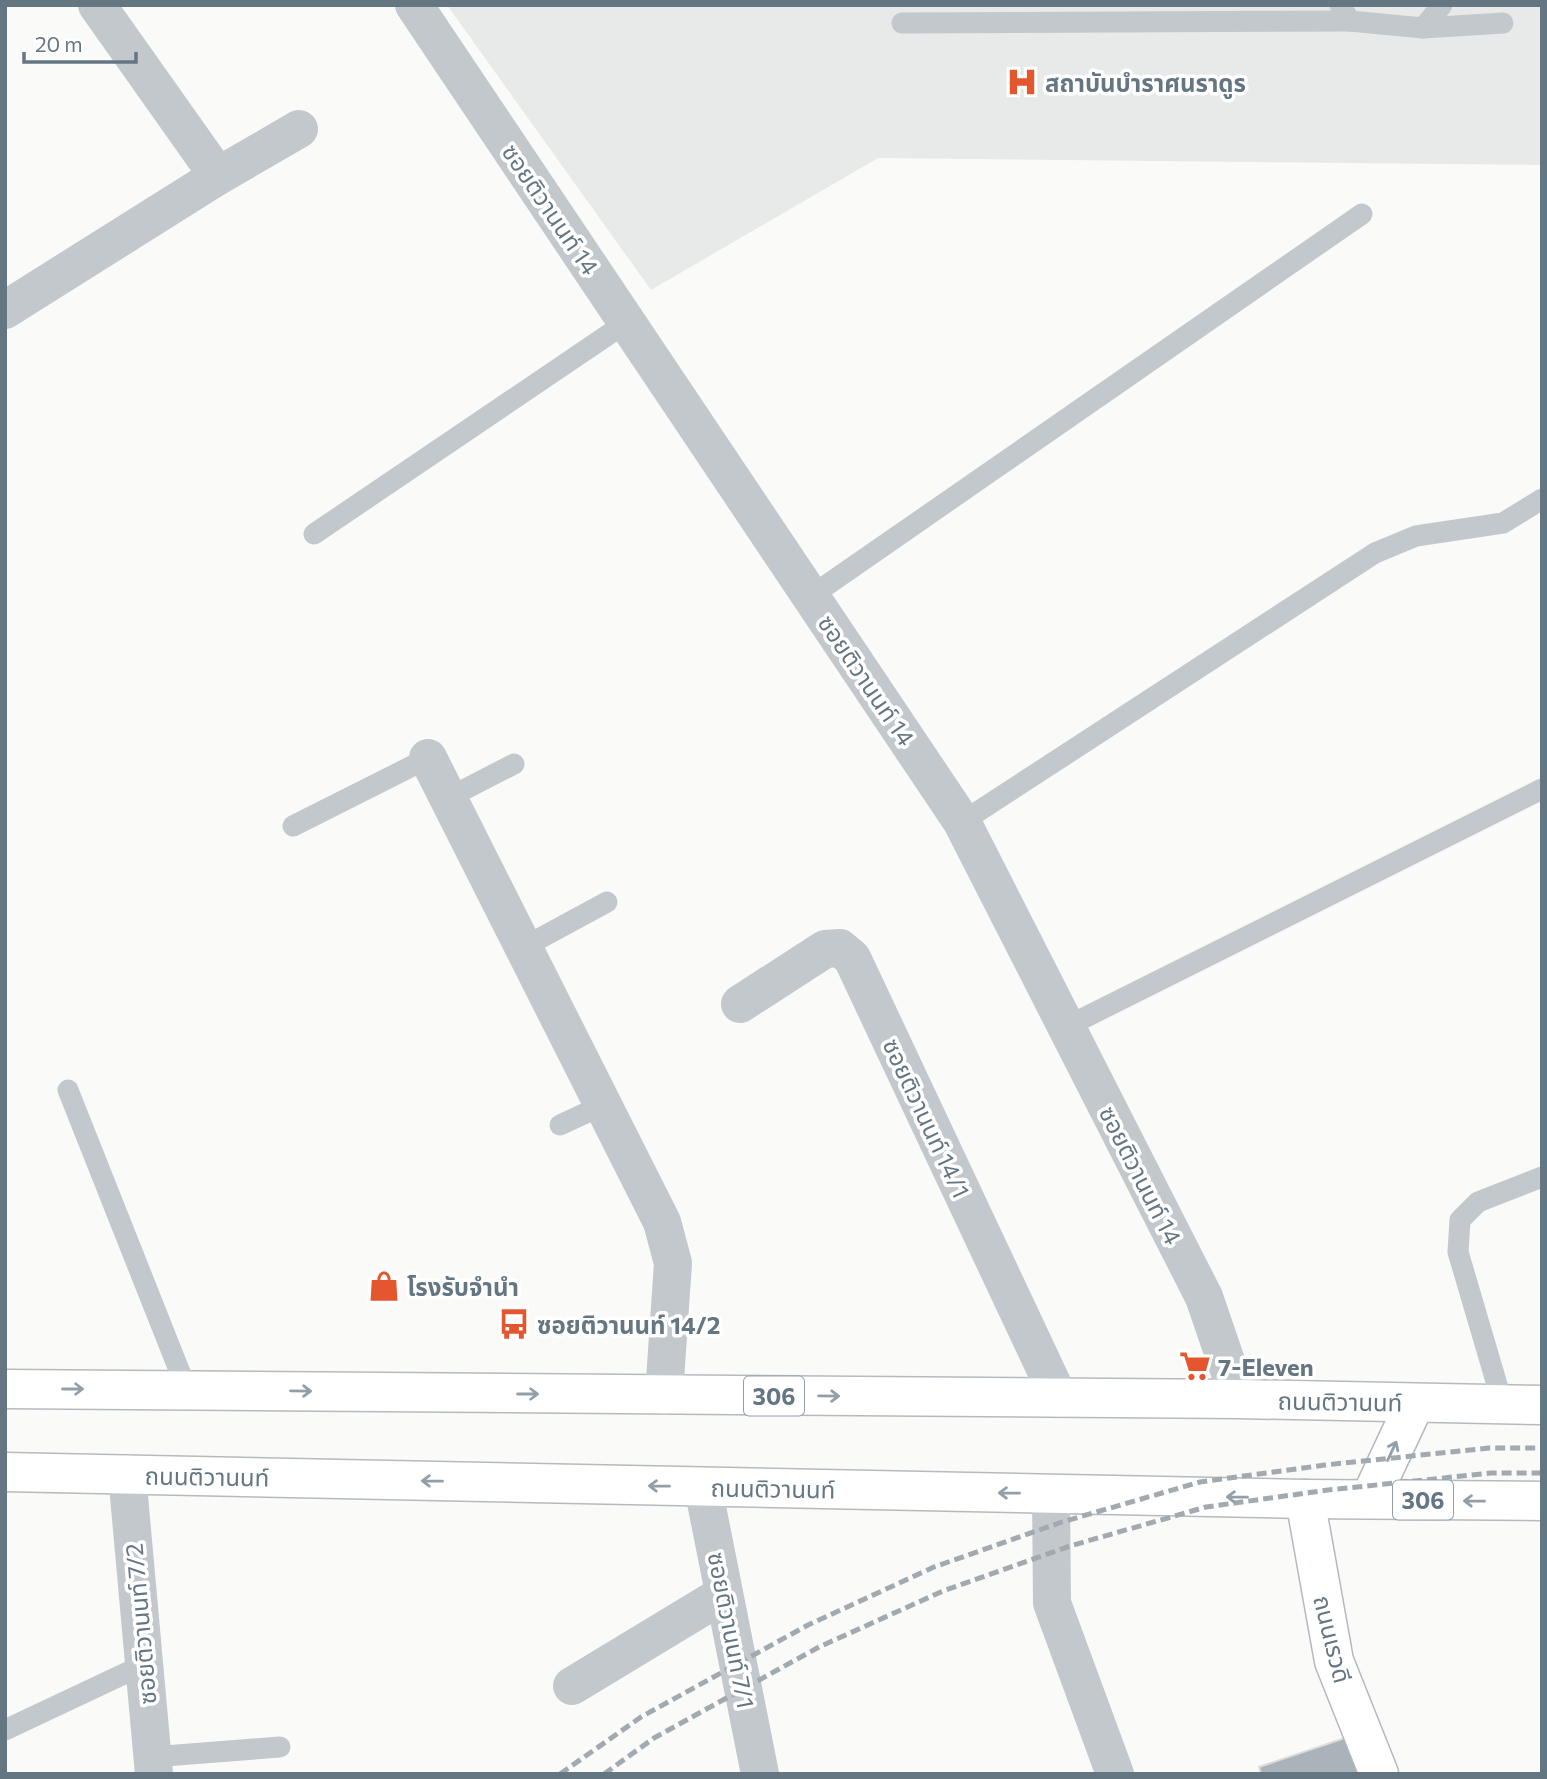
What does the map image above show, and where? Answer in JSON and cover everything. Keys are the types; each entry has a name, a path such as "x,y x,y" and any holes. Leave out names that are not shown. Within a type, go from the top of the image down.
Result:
{"main road":[{"name":"ถนนติวานนท์","path":"5,1389 1239,1399 1542,1405"},
{"path":"1370,1499 1415,1403"},
{"name":"ถนนติวานนท์","path":"5,1472 1305,1499 1542,1501"},
{"name":"ถนนเรวดี","path":"1305,1499 1334,1661 1379,1774"}],"street":[{"path":"97,5 218,176"},
{"name":"ซอยติวานนท์ 14","path":"414,5 962,822 1204,1297 1239,1399"},
{"path":"5,310 218,176 299,129"},
{"path":"428,758 663,1223 673,1263 664,1395"},
{"name":"ซอยติวานนท์ 14/1","path":"740,1003 825,949 840,948 852,958 1059,1398"},
{"name":"ซอยติวานนท์ 7/2","path":"127,1474 153,1765"},
{"name":"ซอยติวานนท์ 7/1","path":"703,1487 760,1774"},
{"path":"1051,1494 1052,1603 1115,1774"},
{"path":"572,1686 724,1594"}],"lane":[{"path":"1423,27 1443,5"},
{"path":"902,23 1345,13 1423,27 1503,23"},
{"path":"811,596 1362,214"},
{"path":"314,534 627,322"},
{"path":"962,822 1375,554 1416,536 1503,523 1542,499"},
{"path":"293,826 428,758"},
{"path":"448,798 514,764"},
{"path":"1066,1027 1542,789"},
{"path":"524,947 607,902"},
{"path":"68,1090 187,1390"},
{"path":"560,1125 603,1105"},
{"path":"1503,1405 1458,1252 1460,1220 1479,1202 1542,1177"},
{"path":"5,1730 143,1665"},
{"path":"153,1765 280,1747"}],"shaded area":[{"name":"สถาบันบำราศนราดูร","path":"447,5 1542,5 1542,165 878,158 651,290"}],"building":[{"path":"1345,1738 1359,1774 1261,1774 1259,1767"}],"railway":[{"path":"560,1774 641,1717 808,1625 934,1567 1062,1522 1200,1482 1325,1465 1489,1448 1542,1448"},
{"path":"604,1774 654,1738 819,1647 943,1591 1070,1546 1206,1507 1328,1490 1491,1473 1542,1473"}],"place":[{"name":"สถาบันบำราศนราดูร","path":"1022,82"},
{"name":"โรงรับจำนำ","path":"384,1286"},
{"name":"ซอยติวานนท์ 14/2","path":"514,1324"},
{"name":"7-Eleven","path":"1195,1366"}]}
